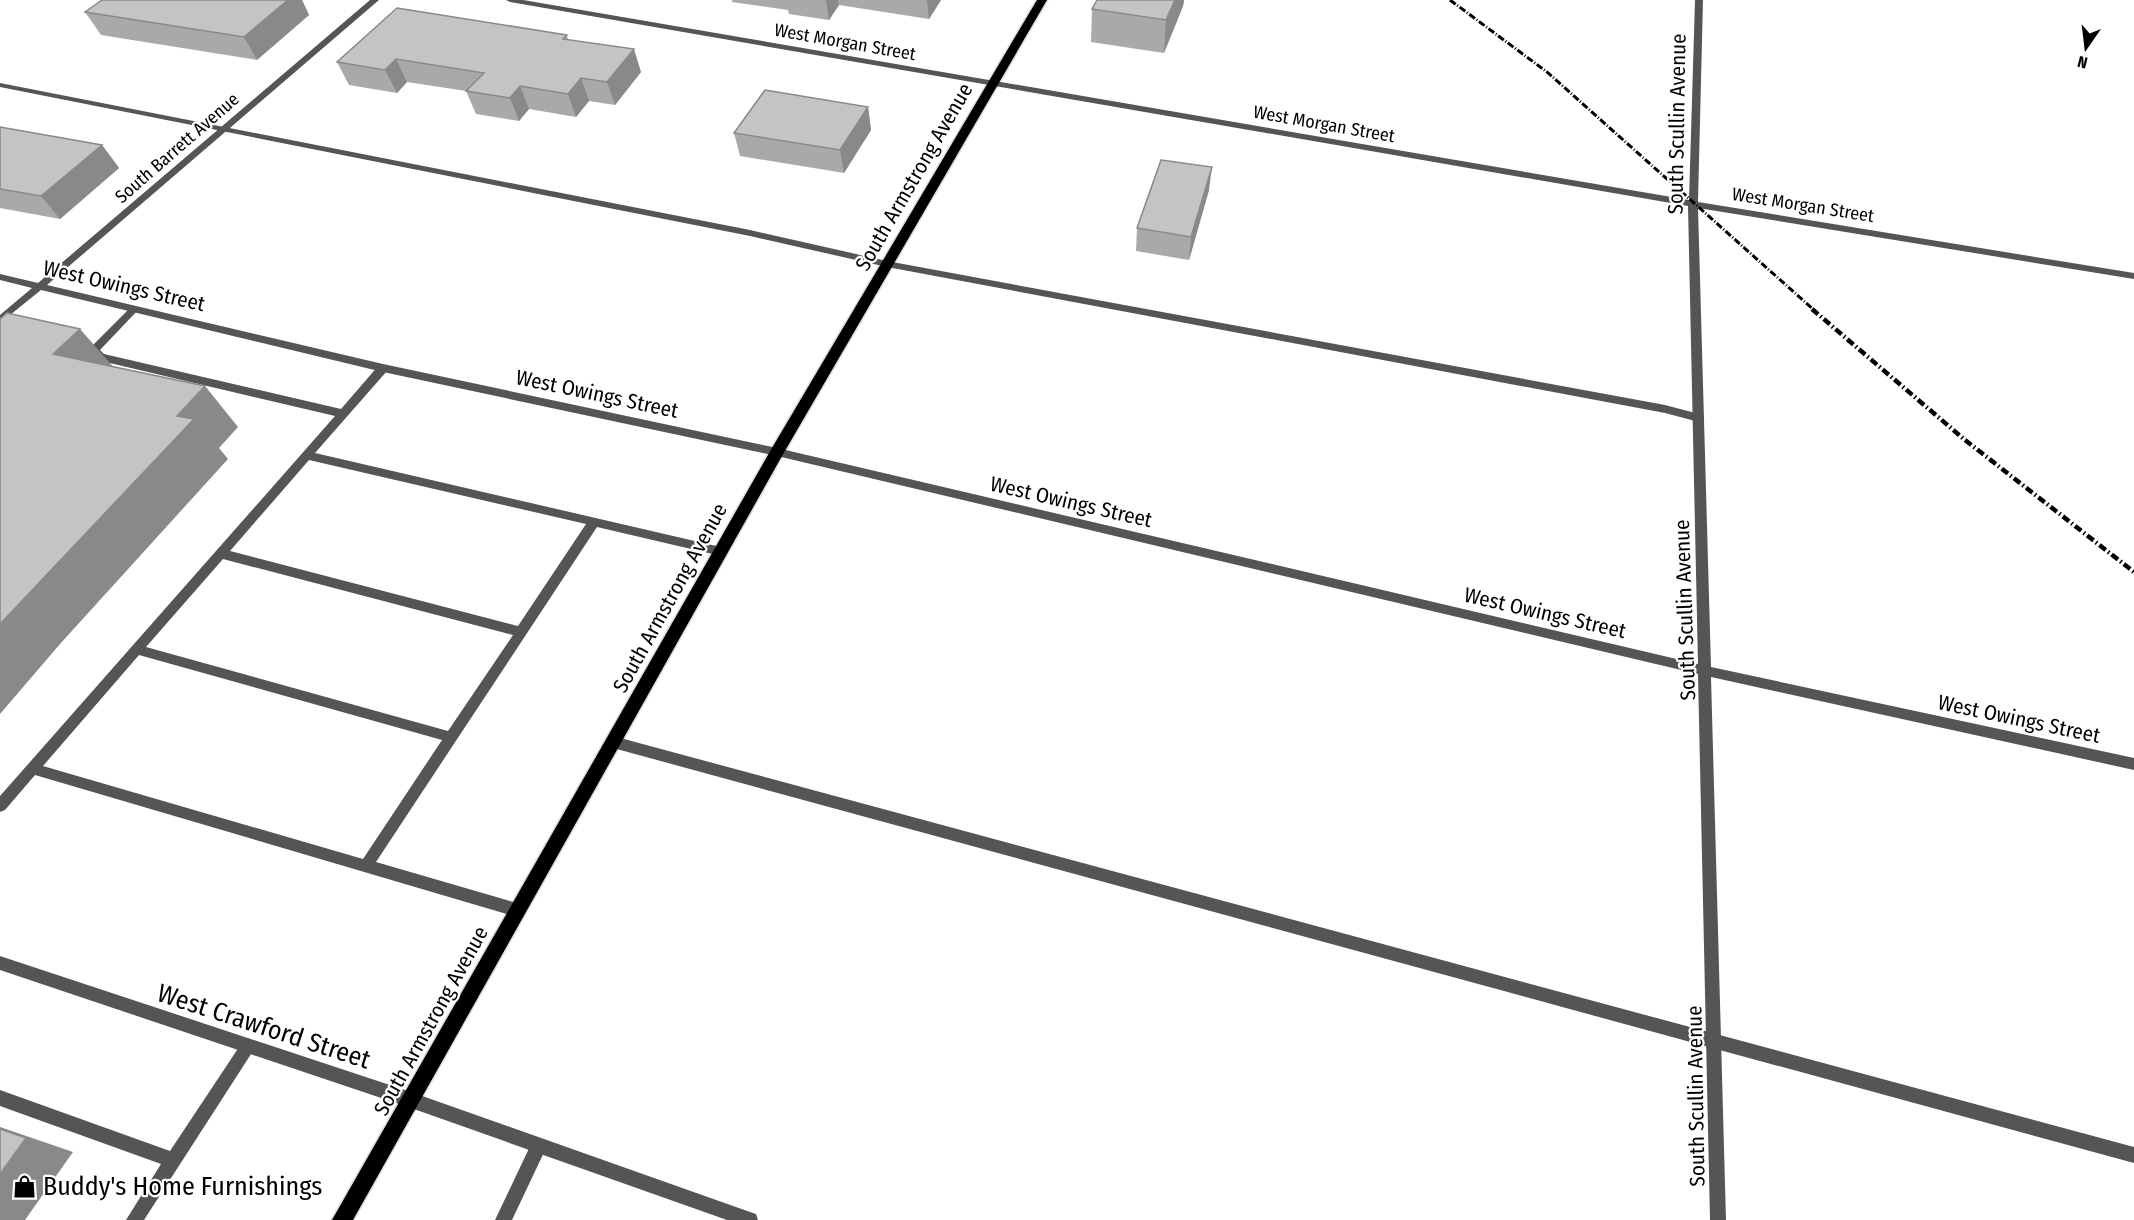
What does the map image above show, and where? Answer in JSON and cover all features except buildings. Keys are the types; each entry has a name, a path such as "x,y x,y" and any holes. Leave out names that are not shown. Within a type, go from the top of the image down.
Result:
{"main road":[{"name":"South Armstrong Avenue","path":"342,1220 777,452 1042,0"}],"street":[{"name":"South Barrett Avenue","path":"0,320 375,0"},
{"name":"West Morgan Street","path":"510,0 1693,204 2134,276"},
{"name":"South Scullin Avenue","path":"1699,0 1693,204 1718,1220"},
{"path":"0,85 750,232 887,264 1630,402 1699,418"},
{"name":"West Owings Street","path":"0,277 383,368 777,452 1706,671 2134,764"},
{"path":"134,309 94,350 101,357 344,414"},
{"path":"0,806 383,368"},
{"path":"308,456 721,551"},
{"path":"366,866 594,522"},
{"path":"222,554 521,632"},
{"path":"138,650 451,737"},
{"path":"613,742 2134,1155"},
{"path":"33,769 518,910"},
{"name":"West Crawford Street","path":"0,963 411,1100 750,1220"},
{"path":"134,1220 248,1046"},
{"path":"0,1098 173,1161"},
{"path":"503,1220 539,1146"}],"railway":[{"path":"1450,0 1547,72 1814,310"},
{"path":"1812,309 1965,440 2134,572"}],"place":[{"name":"Buddy's Home Furnishings","path":"25,1186"}]}
